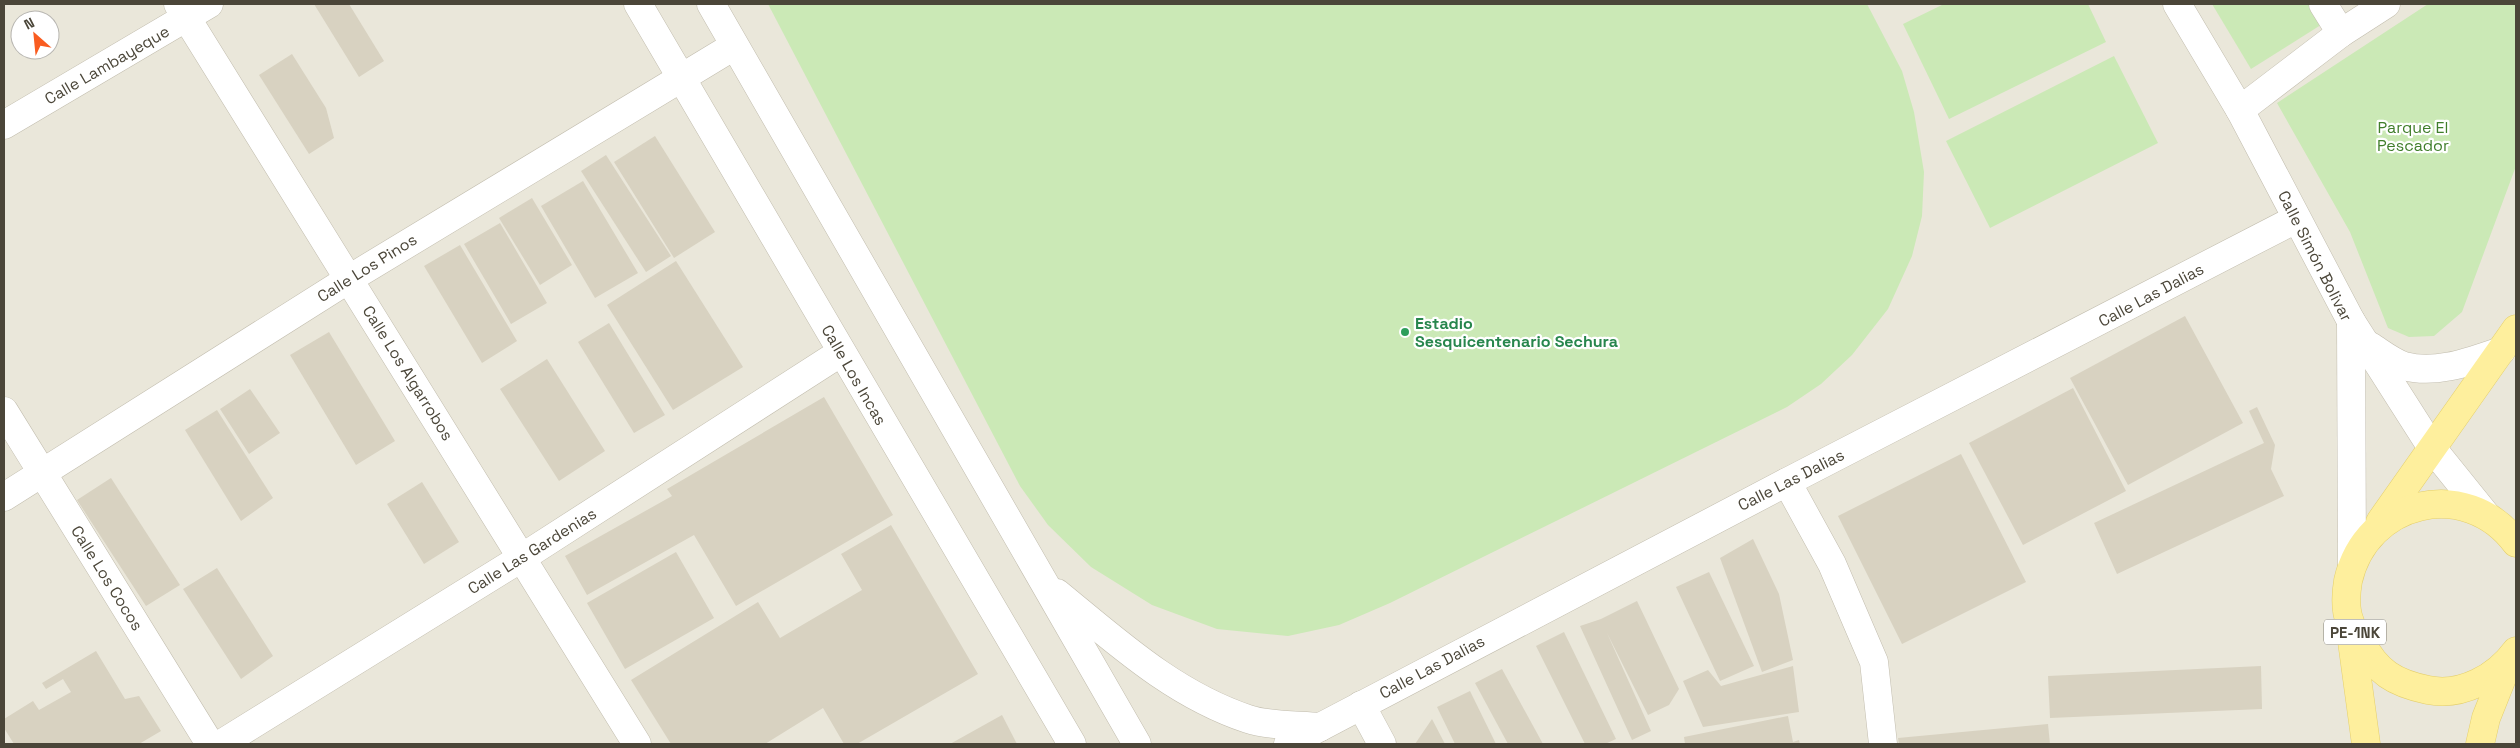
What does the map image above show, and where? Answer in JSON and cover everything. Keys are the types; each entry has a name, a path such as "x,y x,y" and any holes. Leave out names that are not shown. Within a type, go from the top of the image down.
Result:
{"main road":[{"name":"PE-1NK","path":"2366,744 2346,592 2352,565 2361,546 2516,329"},
{"name":"PE-1NK","path":"2374,530 2399,513 2428,504 2458,505 2486,515 2507,531 2516,543"},
{"name":"PE-1NK","path":"2349,620 2370,658 2384,673 2402,684 2430,690 2459,689 2486,679 2513,656"},
{"name":"PE-1NK","path":"2480,744 2486,718 2513,656"}],"street":[{"name":"Calle Los Incas","path":"638,4 682,77 840,353 1072,744"},
{"path":"711,4 1137,744"},
{"name":"Calle Simón Bolivar","path":"2177,4 2240,110 2296,219 2357,331 2352,565"},
{"path":"2323,4 2341,33"},
{"path":"2240,110 2341,33 2386,4"},
{"name":"Calle Lambayeque","path":"4,125 191,8"},
{"name":"Calle Los Algarrobos","path":"191,8 349,279 523,557 637,744"},
{"name":"Calle Los Pinos","path":"4,497 349,279 734,46"},
{"name":"Calle Las Dalias","path":"1288,744 1787,482 2296,219"},
{"path":"2357,331 2404,366 2425,368 2469,362 2501,351"},
{"path":"2357,331 2432,448 2486,515"},
{"name":"Calle Las Gardenias","path":"221,744 523,557 840,353"},
{"name":"Calle Los Cocos","path":"4,411 210,744"},
{"path":"1787,482 1832,564 1874,662 1883,744"},
{"path":"1044,582 1147,667 1194,697 1249,720 1320,727"},
{"path":"1360,705 1382,744"}],"shaded area":[{"path":"4,4 2516,4 2516,744 4,744"}],"green space":[{"name":"Estadio Sesquicentenario Sechura","path":"768,4 1867,4 1902,71 1914,112 1924,172 1922,216 1912,256 1888,309 1852,355 1821,384 1787,407 1390,603 1339,625 1288,636 1217,629 1152,605 1091,567 1048,525 1020,486"},
{"path":"1944,4 2088,4 2106,42 1949,119 1903,24"},
{"path":"2212,4 2312,4 2324,23 2251,69"},
{"name":"Parque El Pescador","path":"2428,4 2516,4 2516,166 2462,312 2434,336 2409,337 2388,328 2350,232 2277,103"},
{"path":"2114,56 2158,143 1990,228 1946,141"}],"building":[{"path":"314,4 349,4 384,61 359,77"},
{"path":"292,54 326,108 334,138 309,154 259,75"},
{"path":"655,136 715,232 674,258 614,162"},
{"path":"606,155 671,256 646,272 581,171"},
{"path":"583,181 638,273 595,298 541,206"},
{"path":"532,198 572,265 540,285 499,218"},
{"path":"500,223 547,303 511,324 464,244"},
{"path":"460,245 517,341 482,363 424,266"},
{"path":"676,261 743,367 673,410 607,305"},
{"path":"2185,316 2243,423 2128,485 2070,378"},
{"path":"609,323 665,415 634,433 578,342"},
{"path":"329,332 395,441 356,465 290,355"},
{"path":"547,359 605,451 559,481 500,389"},
{"path":"2073,388 2126,491 2023,545 1969,443"},
{"path":"250,389 280,433 249,454 220,409"},
{"path":"824,397 893,515 736,606 694,535 587,595 565,556 672,496 667,489"},
{"path":"2257,407 2275,445 2271,469 2284,496 2117,574 2094,523 2264,443 2249,411"},
{"path":"217,410 273,498 241,521 185,430"},
{"path":"1961,454 2026,582 1902,644 1838,516"},
{"path":"111,478 180,585 146,606 77,500"},
{"path":"422,482 459,542 424,564 387,504"},
{"path":"891,525 978,674 857,744 844,744 823,708 765,744 671,744 631,680 758,602 780,638 862,590 841,554"},
{"path":"1753,539 1779,594 1793,660 1762,672 1720,558"},
{"path":"676,552 714,618 625,669 587,603"},
{"path":"217,568 273,656 241,679 183,589"},
{"path":"1709,572 1754,666 1720,681 1676,587"},
{"path":"1637,601 1679,689 1669,705 1648,715 1607,633 1651,731 1632,740 1580,626 1601,619"},
{"path":"1564,632 1616,739 1605,744 1585,744 1536,646"},
{"path":"96,651 125,699 139,696 161,731 139,744 14,744 4,728 4,719 33,701 39,710 71,692 63,679 46,689 42,683"},
{"path":"1793,666 1799,712 1703,727 1683,681 1708,670 1721,686"},
{"path":"2261,666 2262,709 2050,718 2048,676"},
{"path":"1502,669 1543,744 1508,744 1475,683"},
{"path":"1470,691 1496,744 1455,744 1437,707"},
{"path":"1002,715 1017,744 950,744"},
{"path":"1788,716 1793,742 1799,740 1800,744 1685,744 1684,737"},
{"path":"1432,719 1445,744 1415,744"},
{"path":"2048,724 2050,744 1899,744 1898,738"}],"place":[{"name":"Estadio Sesquicentenario Sechura","path":"1405,332"}]}
